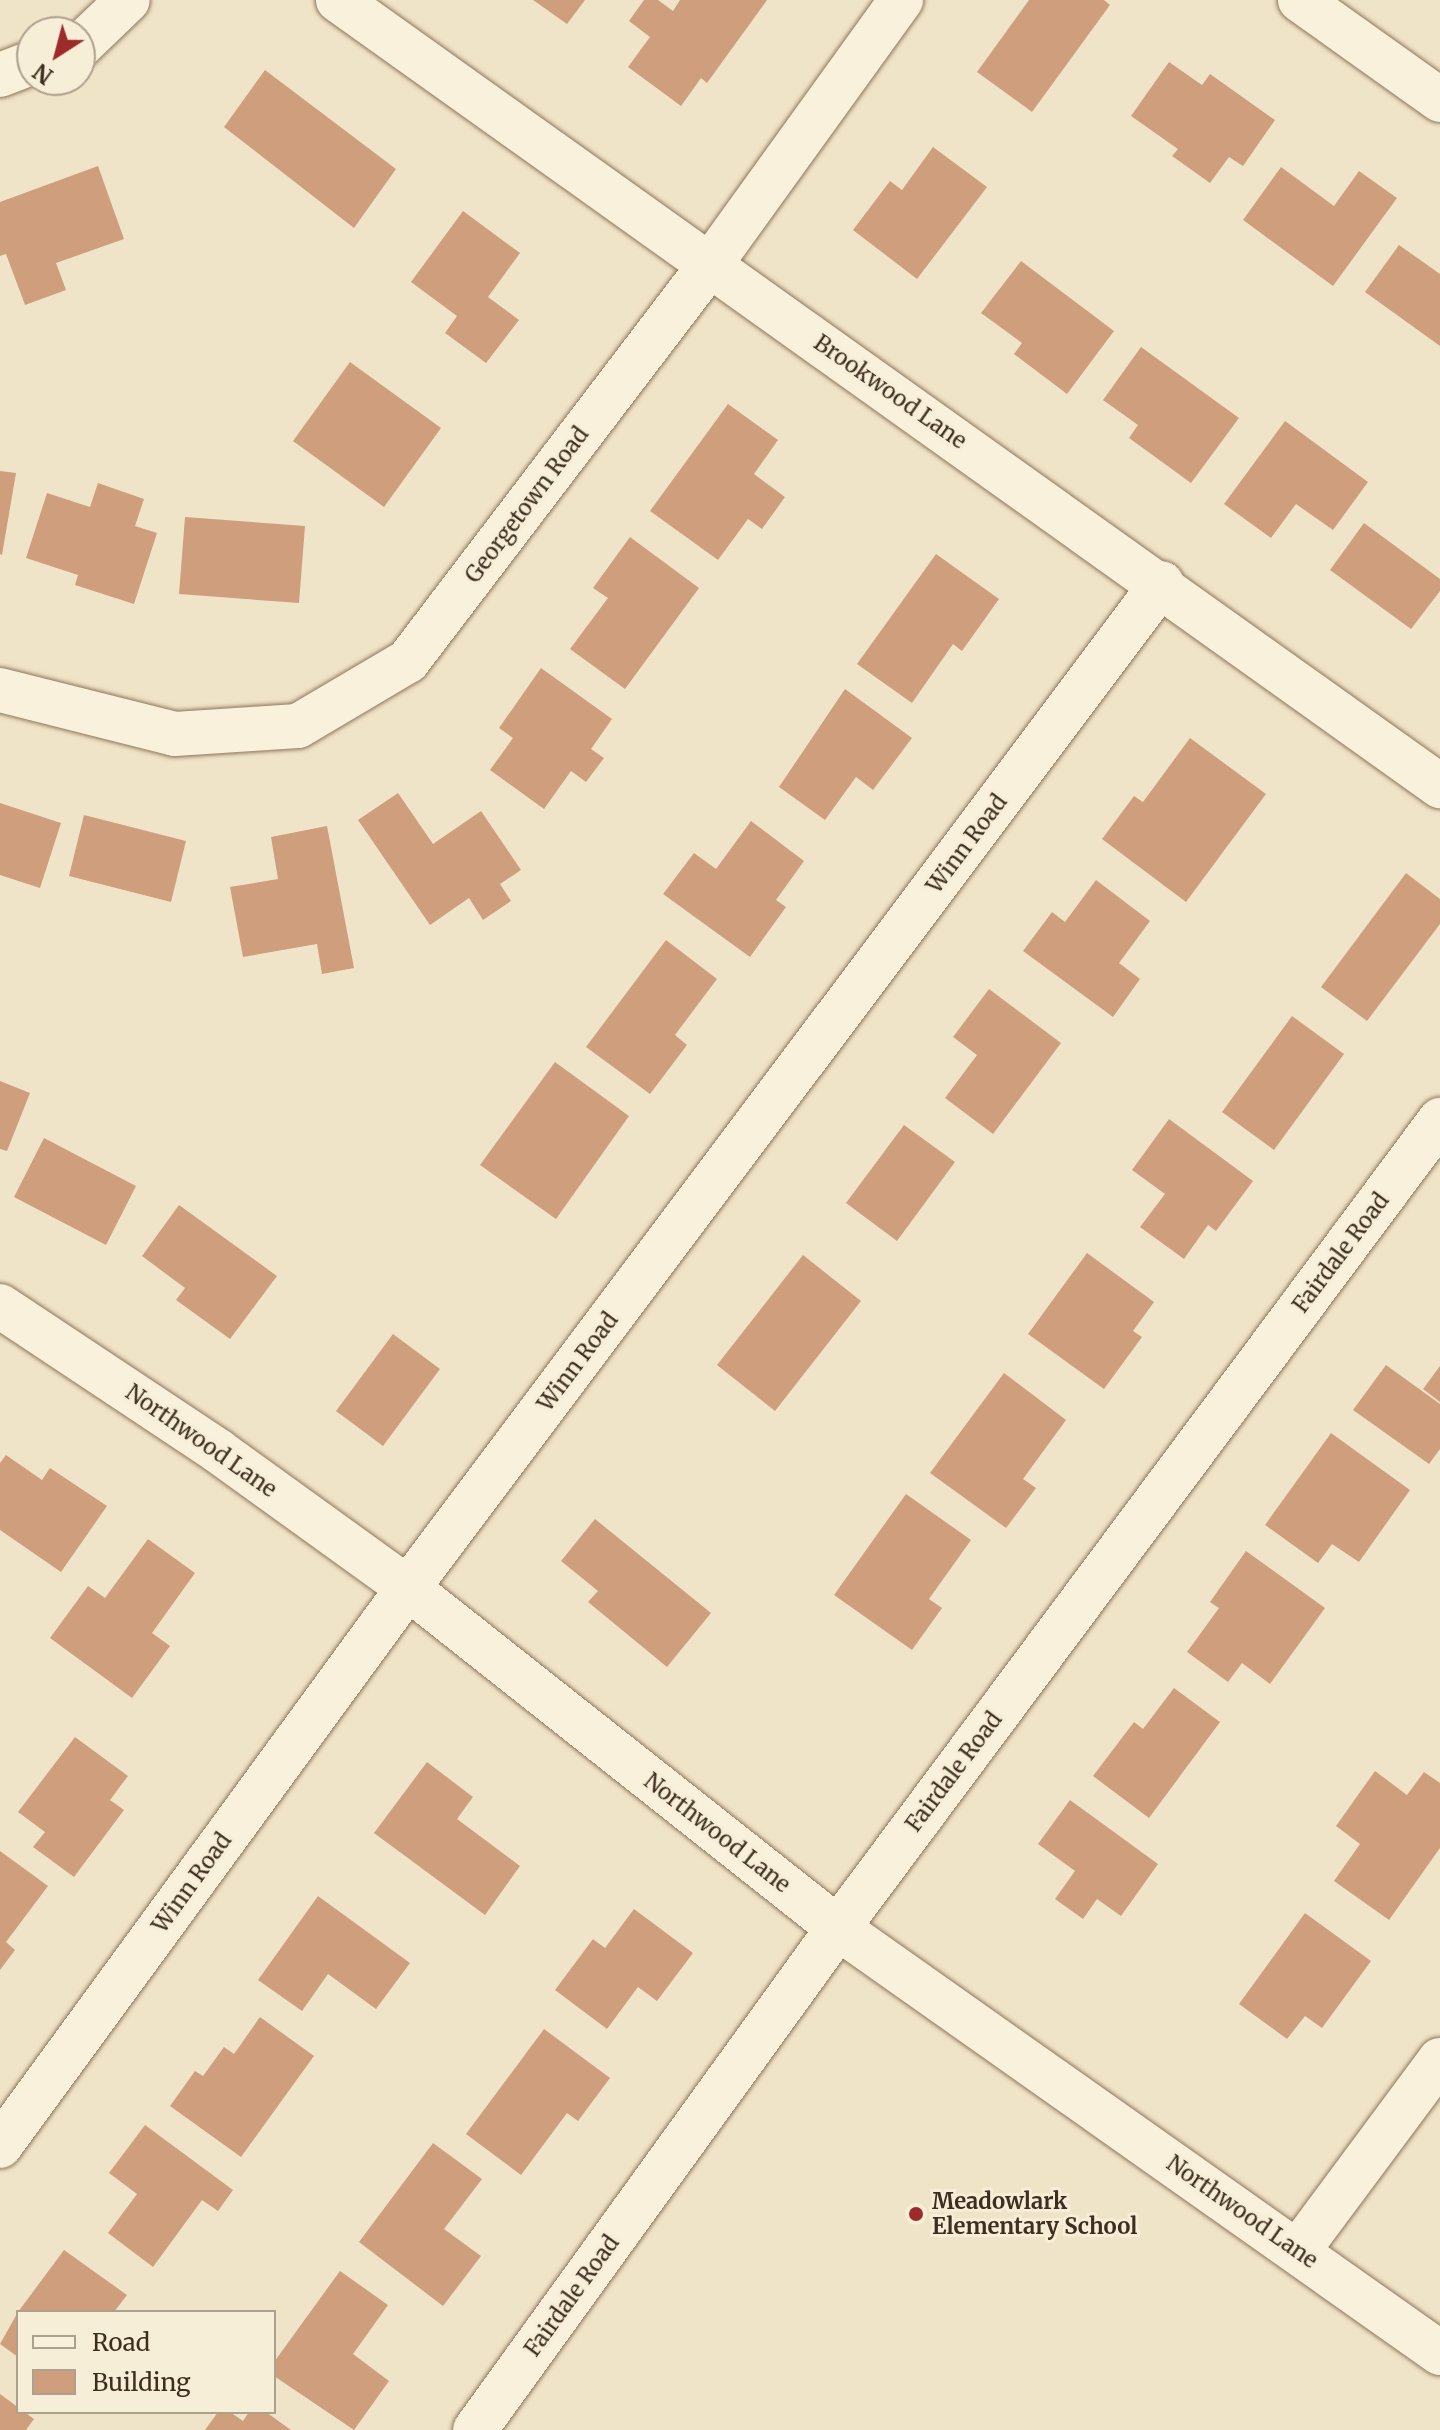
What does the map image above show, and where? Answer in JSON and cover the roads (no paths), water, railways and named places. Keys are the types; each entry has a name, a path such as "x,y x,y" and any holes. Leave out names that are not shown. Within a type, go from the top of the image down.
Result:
{"street":[{"path":"96,31 128,0"},
{"name":"Brookwood Lane","path":"338,0 1162,583 1440,786"},
{"name":"Georgetown Road","path":"0,690 175,734 298,726 408,661 710,265 901,0"},
{"path":"1300,0 1440,100"},
{"name":"Winn Road","path":"0,2146 408,1588 1162,583"},
{"name":"Fairdale Road","path":"475,2430 838,1928 1440,1120"},
{"name":"Northwood Lane","path":"0,1306 218,1451 408,1588 838,1928 1440,2353"},
{"path":"1298,2251 1440,2060"}],"place":[{"name":"Meadowlark Elementary School","path":"916,2214"}]}
